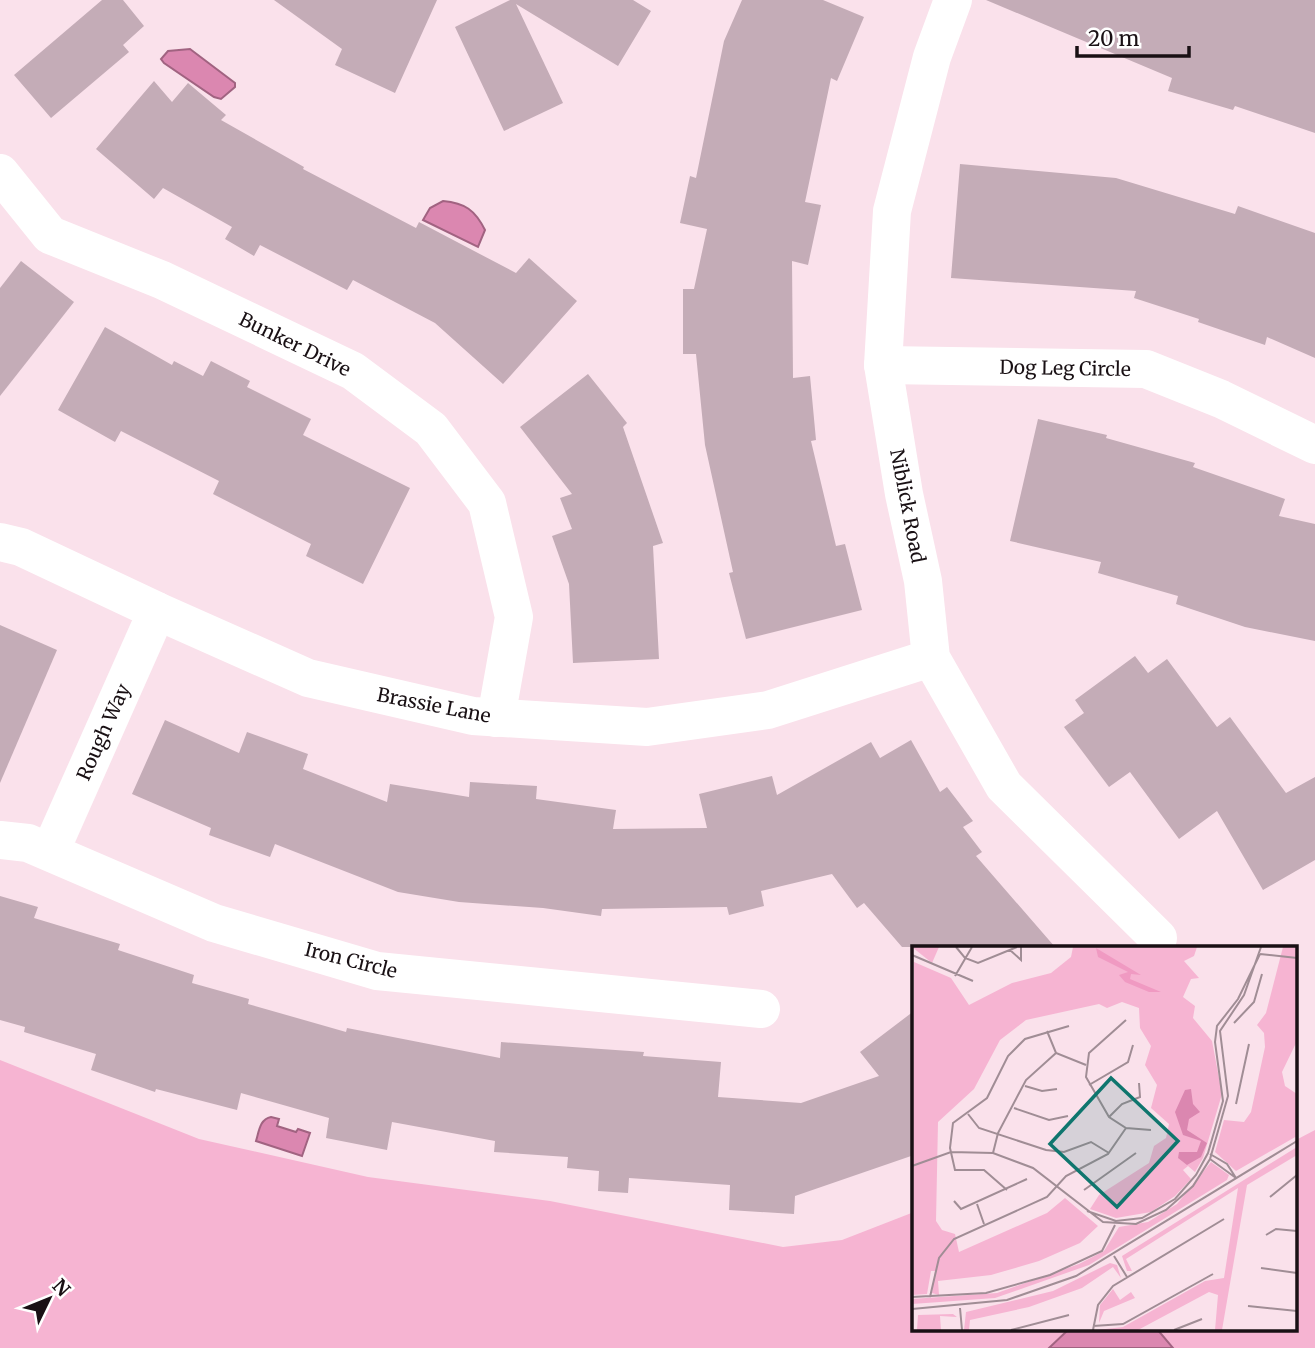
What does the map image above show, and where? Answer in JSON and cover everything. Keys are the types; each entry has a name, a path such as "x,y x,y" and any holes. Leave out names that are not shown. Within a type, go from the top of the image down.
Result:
{"street":[{"name":"Niblick Road","path":"953,0 932,57 892,211 883,365 904,494 923,580 930,658 1004,786 1158,938"},
{"name":"Bunker Drive","path":"0,173 50,235 162,280 353,371 431,429 487,503 514,617 496,718"},
{"name":"Dog Leg Circle","path":"883,365 1146,369 1221,400 1315,445"},
{"name":"Brassie Lane","path":"0,542 21,547 308,678 473,716 647,727 768,710 930,658"},
{"name":"Rough Way","path":"50,852 157,611"},
{"name":"Iron Circle","path":"0,839 28,843 214,923 377,971 761,1009"}],"shaded area":[{"path":"190,49 235,83 235,87 221,99 214,97 161,59 168,51"},
{"path":"443,201 463,206 477,217 485,230 478,247 423,220 430,208"},
{"path":"0,1060 199,1139 368,1177 550,1201 783,1247 842,1240 912,1213 912,1330 1298,1330 1298,1139 1315,1130 1315,1348 0,1348"},
{"path":"271,1117 279,1119 277,1126 310,1133 302,1156 256,1141 262,1123"},
{"path":"1068,1330 1158,1330 1173,1348 1049,1348"}],"building":[{"path":"102,0 123,0 144,26 123,45 129,52 51,118 14,75"},
{"path":"274,0 437,0 395,93 335,65 342,49"},
{"path":"510,0 633,0 651,11 618,66 516,4 563,103 504,131 455,27"},
{"path":"742,0 823,0 864,17 837,81 831,78 805,202 821,205 808,265 792,261 793,378 810,376 816,440 811,441 836,546 845,544 862,610 746,639 729,573 733,572 705,445 696,354 683,354 683,289 694,289 707,229 680,223 690,176 696,178 724,41"},
{"path":"986,0 1315,0 1315,133 1235,106 1233,110 1168,91 1172,78"},
{"path":"154,81 172,102 188,83 226,115 221,120 304,167 303,169 416,228 419,222 516,273 529,258 577,301 503,384 435,323 353,280 347,290 260,245 254,256 225,239 232,227 163,188 154,199 96,149"},
{"path":"960,164 1116,178 1235,214 1238,206 1315,233 1315,358 1267,337 1265,345 1198,322 1199,319 1134,298 1136,291 951,278"},
{"path":"21,261 74,302 0,396 0,288"},
{"path":"105,327 172,365 174,361 203,376 211,361 250,381 247,387 311,419 303,435 410,488 363,584 306,556 311,544 213,494 219,481 121,431 115,442 58,410"},
{"path":"588,374 627,423 623,427 663,543 653,546 659,659 573,663 569,584 552,536 572,529 560,498 572,494 520,427"},
{"path":"1038,419 1107,435 1106,438 1195,463 1193,467 1285,499 1279,516 1315,524 1315,641 1245,627 1176,604 1178,596 1098,573 1101,562 1010,541"},
{"path":"0,625 57,650 0,783"},
{"path":"1135,656 1148,673 1167,659 1217,727 1230,717 1286,793 1315,777 1315,860 1263,890 1217,811 1179,839 1130,772 1109,787 1064,727 1084,713 1075,700"},
{"path":"165,720 239,753 247,732 308,754 303,769 387,802 390,784 469,797 470,782 537,786 536,799 616,810 613,829 707,828 699,794 772,776 777,795 871,742 880,758 911,740 940,792 947,787 973,821 963,827 982,852 976,856 1054,946 902,947 864,903 857,908 832,874 761,891 764,906 729,915 727,907 602,909 601,916 543,908 459,902 398,892 275,844 270,857 209,835 211,828 132,794"},
{"path":"0,896 38,907 34,918 120,944 118,950 194,975 192,983 249,999 248,1004 346,1032 347,1028 500,1058 501,1042 644,1052 643,1056 721,1062 718,1097 801,1103 879,1076 860,1052 912,1013 912,1156 795,1196 794,1214 729,1210 730,1185 629,1178 628,1193 598,1191 599,1171 567,1168 568,1157 494,1152 495,1141 392,1122 387,1150 326,1138 329,1118 241,1093 237,1110 156,1089 155,1092 91,1070 96,1054 24,1032 25,1027 0,1020"}]}
